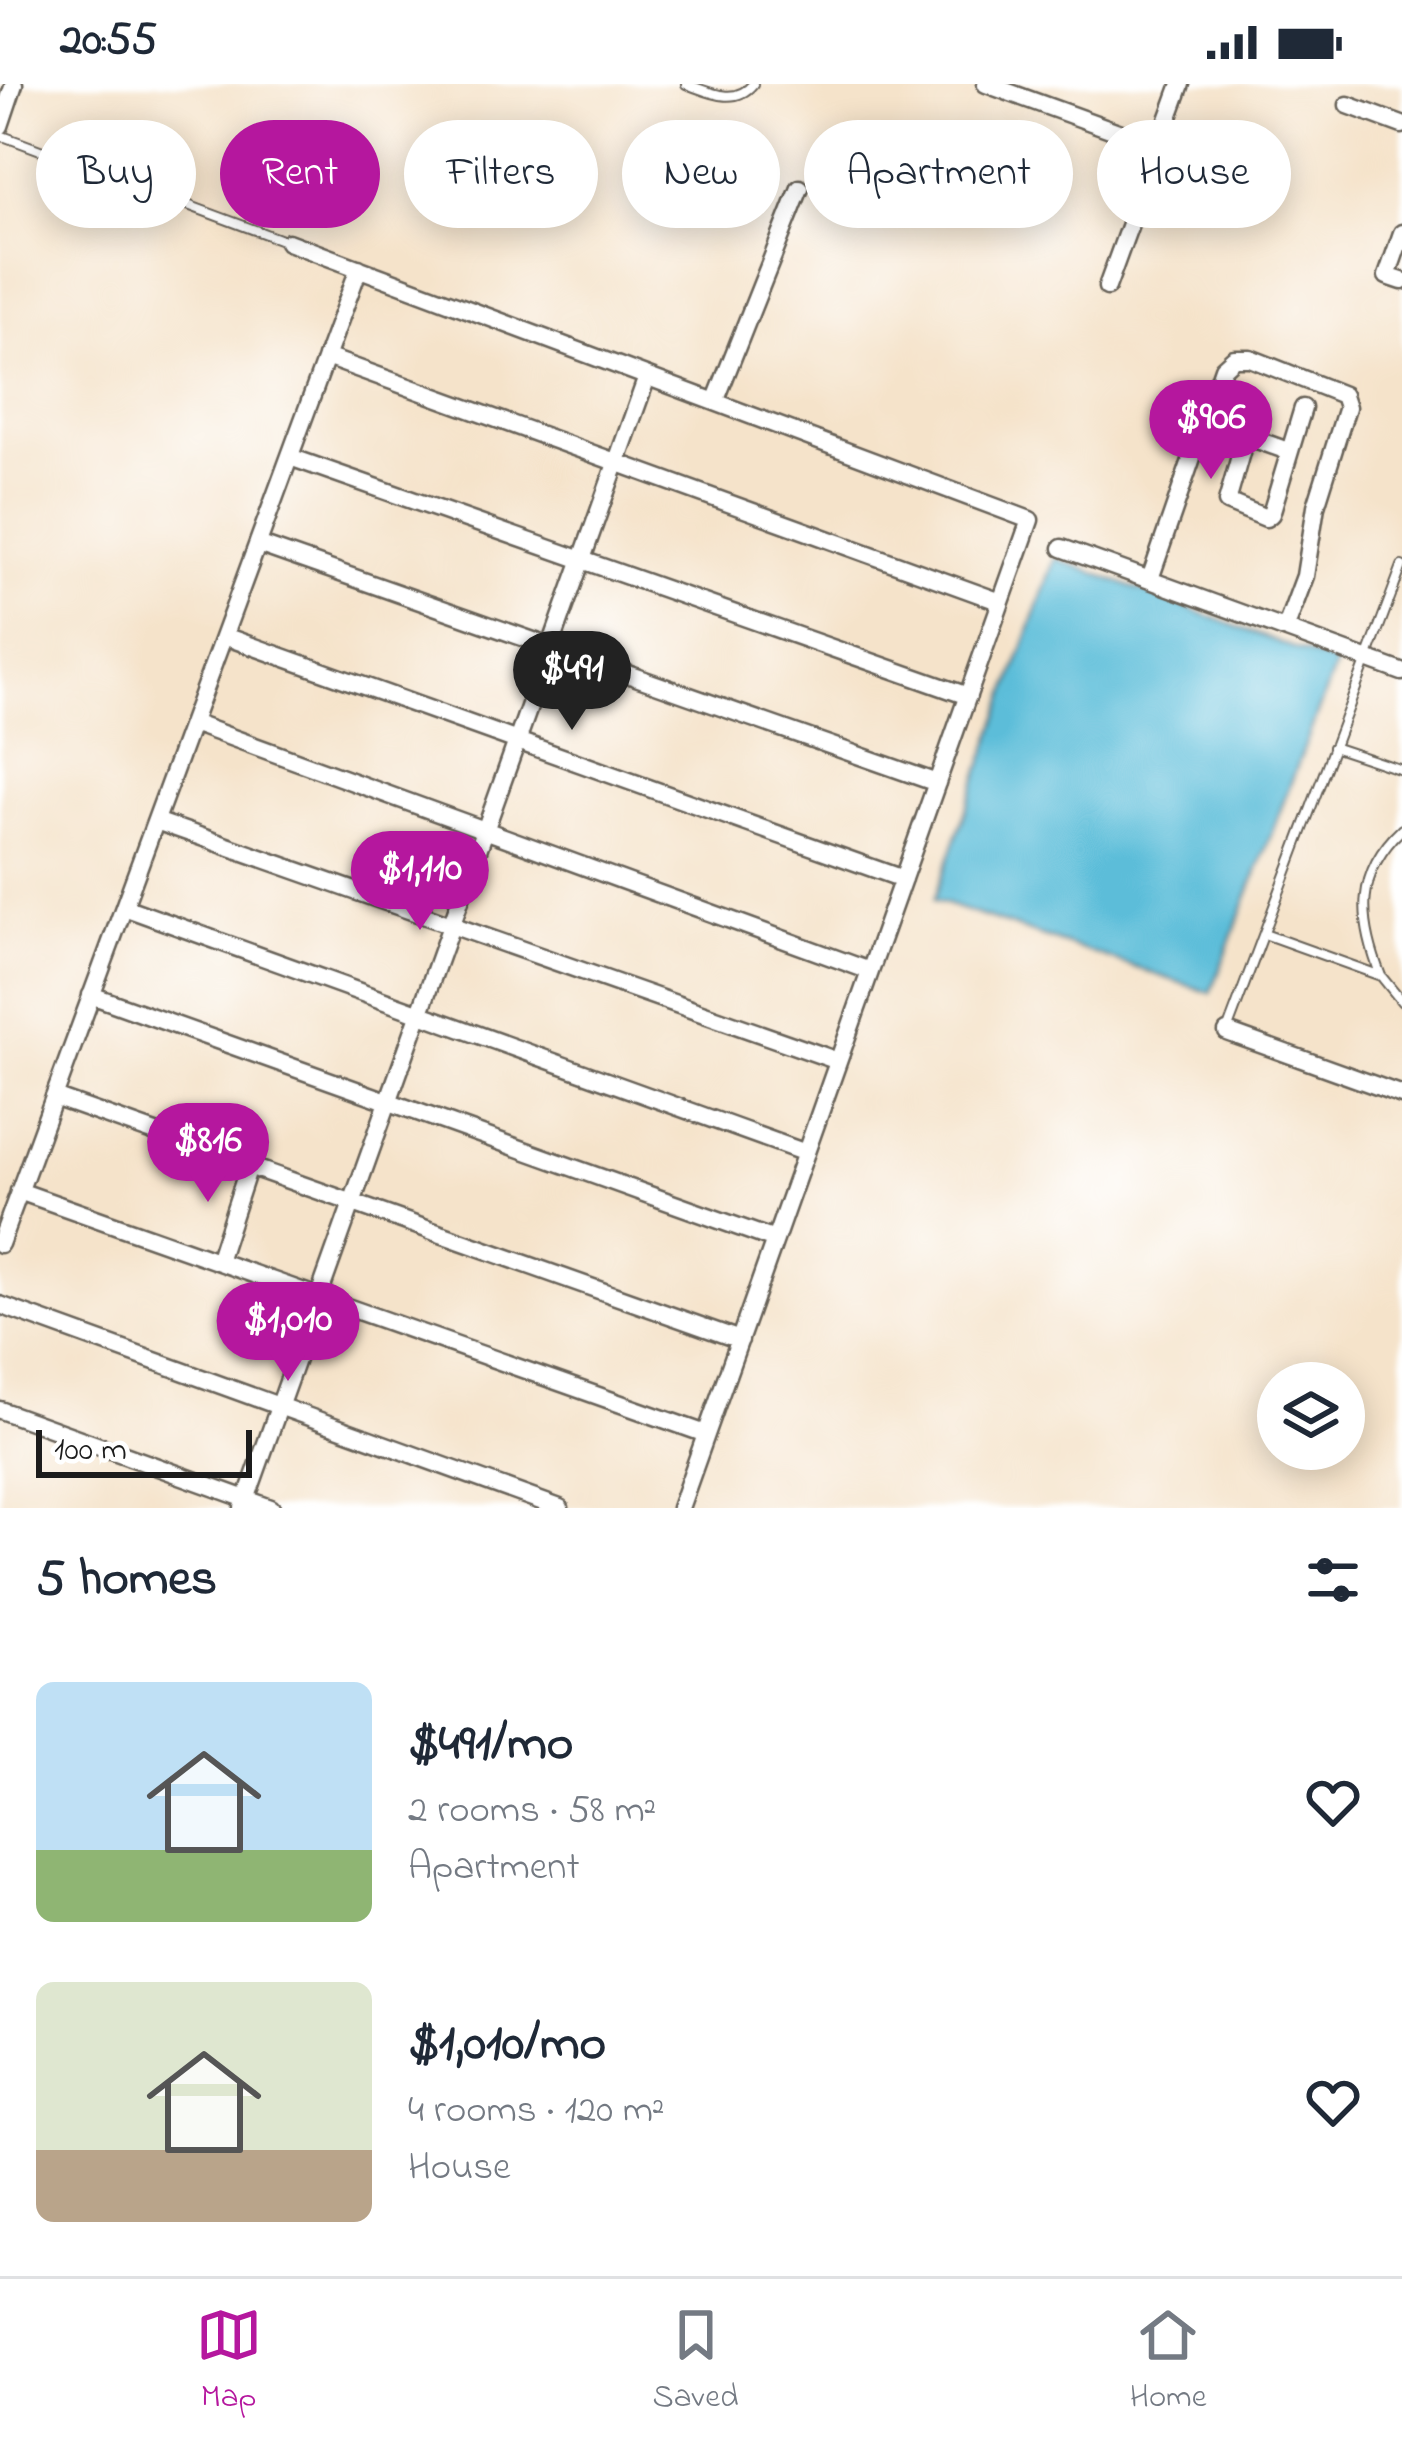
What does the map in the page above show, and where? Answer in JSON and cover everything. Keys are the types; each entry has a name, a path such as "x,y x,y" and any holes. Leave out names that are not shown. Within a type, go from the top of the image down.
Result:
{"street":[{"path":"0,130 14,84"},
{"path":"986,84 1097,124"},
{"path":"1167,120 1181,84"},
{"path":"1348,105 1402,125"},
{"path":"716,402 800,188"},
{"path":"1106,287 1127,228"},
{"path":"1402,233 1387,276 1402,280"},
{"path":"288,242 1030,520 680,1508"},
{"path":"0,1244 359,268"},
{"path":"326,358 1001,602"},
{"path":"1150,579 1222,368 1234,358 1250,358 1342,395 1347,406 1316,506 1305,577 1286,628"},
{"path":"245,1504 647,376"},
{"path":"1246,435 1227,502 1258,518 1271,514 1303,408"},
{"path":"1204,421 1288,451"},
{"path":"290,457 968,696"},
{"path":"258,544 937,782"},
{"path":"1062,548 1402,673"},
{"path":"224,636 903,879"},
{"path":"192,723 870,971"},
{"path":"156,821 838,1061"},
{"path":"124,908 806,1153"},
{"path":"92,995 775,1240"},
{"path":"1227,1032 1402,1095"},
{"path":"54,1097 740,1340"},
{"path":"218,1261 249,1166"},
{"path":"20,1191 706,1434"},
{"path":"0,1305 560,1508"},
{"path":"0,1410 245,1504 272,1508"}],"lane":[{"path":"686,84 733,97 745,94 753,84"},
{"path":"0,130 288,242"},
{"path":"1227,1032 1402,566"},
{"path":"1333,747 1402,770"},
{"path":"1402,829 1371,867 1363,907 1381,976 1402,1001"},
{"path":"1266,934 1381,976"}],"water":[{"path":"1055,558 1336,664 1211,993 934,900"}]}
